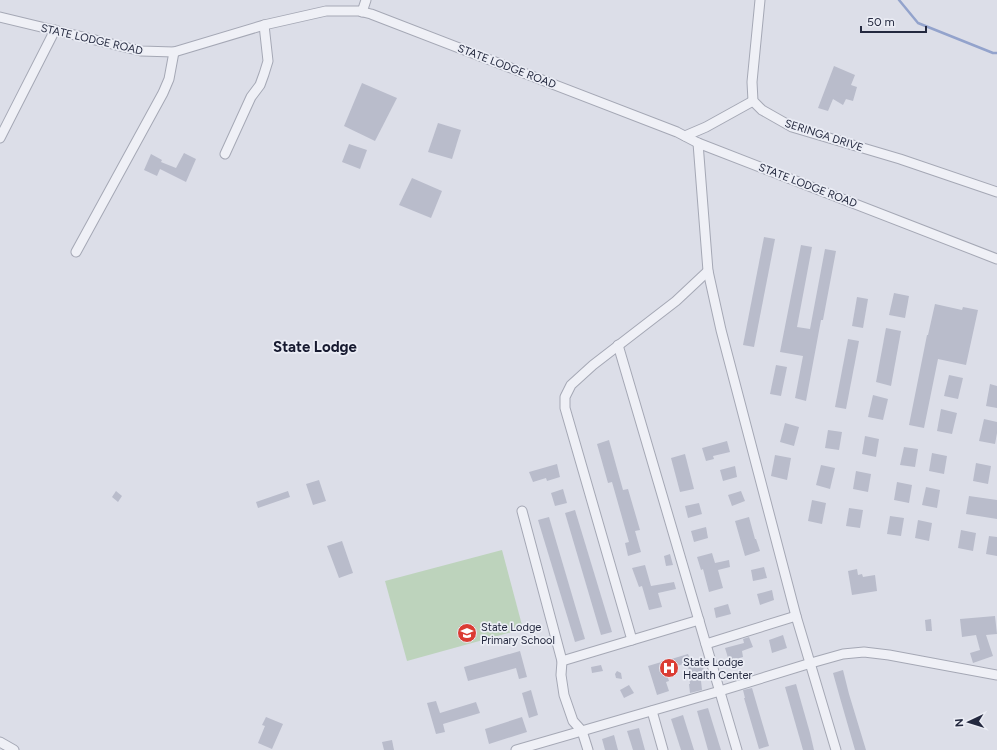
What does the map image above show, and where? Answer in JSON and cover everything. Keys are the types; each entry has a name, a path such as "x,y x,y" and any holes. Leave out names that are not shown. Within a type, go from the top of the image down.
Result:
{"street":[{"path":"362,12 366,0"},
{"path":"684,136 720,120 753,101 752,82 760,0"},
{"name":"STATE LODGE ROAD","path":"0,17 141,51 174,52 264,25 326,11 362,12 371,14 997,259"},
{"path":"226,154 251,97 260,85 268,61 264,25"},
{"path":"0,138 55,30"},
{"path":"76,252 163,93 169,79 174,52"},
{"name":"SERINGA DRIVE","path":"753,101 762,110 792,127 900,159 997,192"},
{"path":"698,143 708,271 721,330 796,616 836,750"},
{"path":"632,640 565,408 565,397 571,385 618,345 676,301 708,271"},
{"path":"618,345 737,750"},
{"path":"522,512 562,661 561,675 564,695 573,721 582,731 588,750"},
{"path":"706,644 796,616"},
{"path":"562,661 699,620"},
{"path":"516,750 843,654 864,652 924,661 997,675"},
{"path":"652,711 663,750"},
{"path":"0,742 14,750"}],"green space":[{"path":"502,550 523,629 407,661 385,581"}],"building":[{"path":"834,66 855,75 851,85 857,87 853,101 846,99 843,105 833,99 828,111 818,108"},
{"path":"362,83 397,98 375,141 344,126"},
{"path":"438,123 461,130 452,159 428,152"},
{"path":"349,144 367,150 360,169 342,162"},
{"path":"184,153 196,159 186,182 160,169 157,176 144,170 151,154 162,160 161,162 176,168"},
{"path":"412,178 442,191 431,218 399,205"},
{"path":"764,237 775,239 754,347 743,345"},
{"path":"801,245 812,247 797,327 810,329 825,249 836,251 806,401 795,398 803,356 780,352"},
{"path":"894,293 909,296 905,318 889,315"},
{"path":"857,297 868,299 863,328 852,326"},
{"path":"935,304 962,310 963,307 978,310 966,365 938,359 924,428 909,425 927,335"},
{"path":"886,328 901,331 891,386 876,382"},
{"path":"848,339 859,341 846,409 835,407"},
{"path":"776,365 787,367 781,396 770,394"},
{"path":"949,375 963,378 958,399 944,396"},
{"path":"990,384 997,386 997,408 986,406"},
{"path":"873,395 888,399 883,420 868,417"},
{"path":"941,409 957,413 952,434 937,431"},
{"path":"984,419 997,422 995,444 979,441"},
{"path":"785,423 799,427 794,446 780,442"},
{"path":"828,430 842,432 839,450 825,448"},
{"path":"865,436 879,439 876,457 862,454"},
{"path":"609,440 623,490 628,489 640,530 635,531 641,552 628,556 625,543 629,542 612,482 608,483 597,444"},
{"path":"727,441 730,452 713,456 714,459 706,461 702,448"},
{"path":"904,447 918,449 915,467 900,465"},
{"path":"932,453 947,456 944,474 929,471"},
{"path":"685,454 694,489 680,492 671,458"},
{"path":"775,455 791,458 787,480 771,476"},
{"path":"976,463 991,466 988,484 973,481"},
{"path":"557,464 560,477 547,481 546,478 533,482 529,472"},
{"path":"821,465 835,468 830,489 816,485"},
{"path":"735,466 737,477 723,481 720,470"},
{"path":"856,471 871,474 868,492 853,489"},
{"path":"319,480 326,501 313,505 306,484"},
{"path":"897,482 912,485 909,503 894,500"},
{"path":"926,487 940,490 937,508 922,505"},
{"path":"563,489 567,503 555,506 551,493"},
{"path":"116,491 122,496 118,502 112,497"},
{"path":"288,491 290,497 258,508 256,502"},
{"path":"741,491 745,501 732,506 728,495"},
{"path":"969,496 997,500 997,519 966,514"},
{"path":"812,500 826,503 822,524 808,521"},
{"path":"699,503 702,514 688,518 685,506"},
{"path":"849,508 863,510 860,528 846,526"},
{"path":"575,510 612,632 601,635 565,513"},
{"path":"890,516 904,518 901,536 887,534"},
{"path":"549,517 585,639 575,642 538,520"},
{"path":"749,517 760,551 745,556 735,521"},
{"path":"918,520 932,523 929,541 915,538"},
{"path":"706,527 708,538 694,542 691,531"},
{"path":"961,530 976,533 973,551 958,548"},
{"path":"989,536 997,537 997,556 986,554"},
{"path":"342,541 353,573 339,578 327,546"},
{"path":"712,553 715,563 729,560 730,567 718,570 723,588 709,592 703,569 701,570 697,557"},
{"path":"670,554 673,565 666,566 664,556"},
{"path":"645,565 651,586 674,582 676,589 658,593 662,607 649,610 642,586 639,587 632,568"},
{"path":"764,567 767,578 753,581 751,570"},
{"path":"857,569 858,575 862,574 863,577 875,575 877,591 852,595 848,571"},
{"path":"772,590 774,600 760,605 757,594"},
{"path":"728,604 731,614 716,618 714,608"},
{"path":"995,616 997,634 986,635 993,656 973,663 970,653 980,650 976,635 962,637 960,619"},
{"path":"931,619 932,631 926,631 925,620"},
{"path":"783,635 787,648 772,653 769,640"},
{"path":"749,637 753,647 742,651 743,657 729,661 725,648 744,643 743,639"},
{"path":"520,651 527,677 519,679 516,668 468,681 464,667"},
{"path":"688,654 691,661 672,668 673,670 666,672 669,681 666,682 669,691 657,695 648,666"},
{"path":"701,661 704,670 700,672 702,690 690,693 688,665"},
{"path":"601,665 603,671 592,673 591,667"},
{"path":"843,670 866,750 855,750 840,698 833,673"},
{"path":"617,671 621,673 622,679 616,678 615,674"},
{"path":"796,684 814,750 803,750 785,687"},
{"path":"629,685 634,693 624,698 620,690"},
{"path":"752,688 769,746 759,749 743,690"},
{"path":"531,690 538,715 529,718 522,693"},
{"path":"436,701 440,713 476,702 480,713 443,724 445,732 436,734 427,703"},
{"path":"708,708 721,750 708,750 697,711"},
{"path":"683,715 694,750 681,750 671,719"},
{"path":"266,717 283,724 272,749 258,743 265,726 262,725"},
{"path":"522,717 527,732 489,744 485,729"},
{"path":"639,728 645,750 633,750 627,731"},
{"path":"614,735 618,750 605,750 602,739"},
{"path":"392,740 394,750 384,750 382,742"}],"waterway":[{"path":"899,0 918,23 993,53 997,53"}],"place":[{"name":"State Lodge Primary School","path":"467,633"},
{"name":"State Lodge Health Center","path":"669,668"}],"district":[{"name":"State Lodge","path":"315,347"}]}
